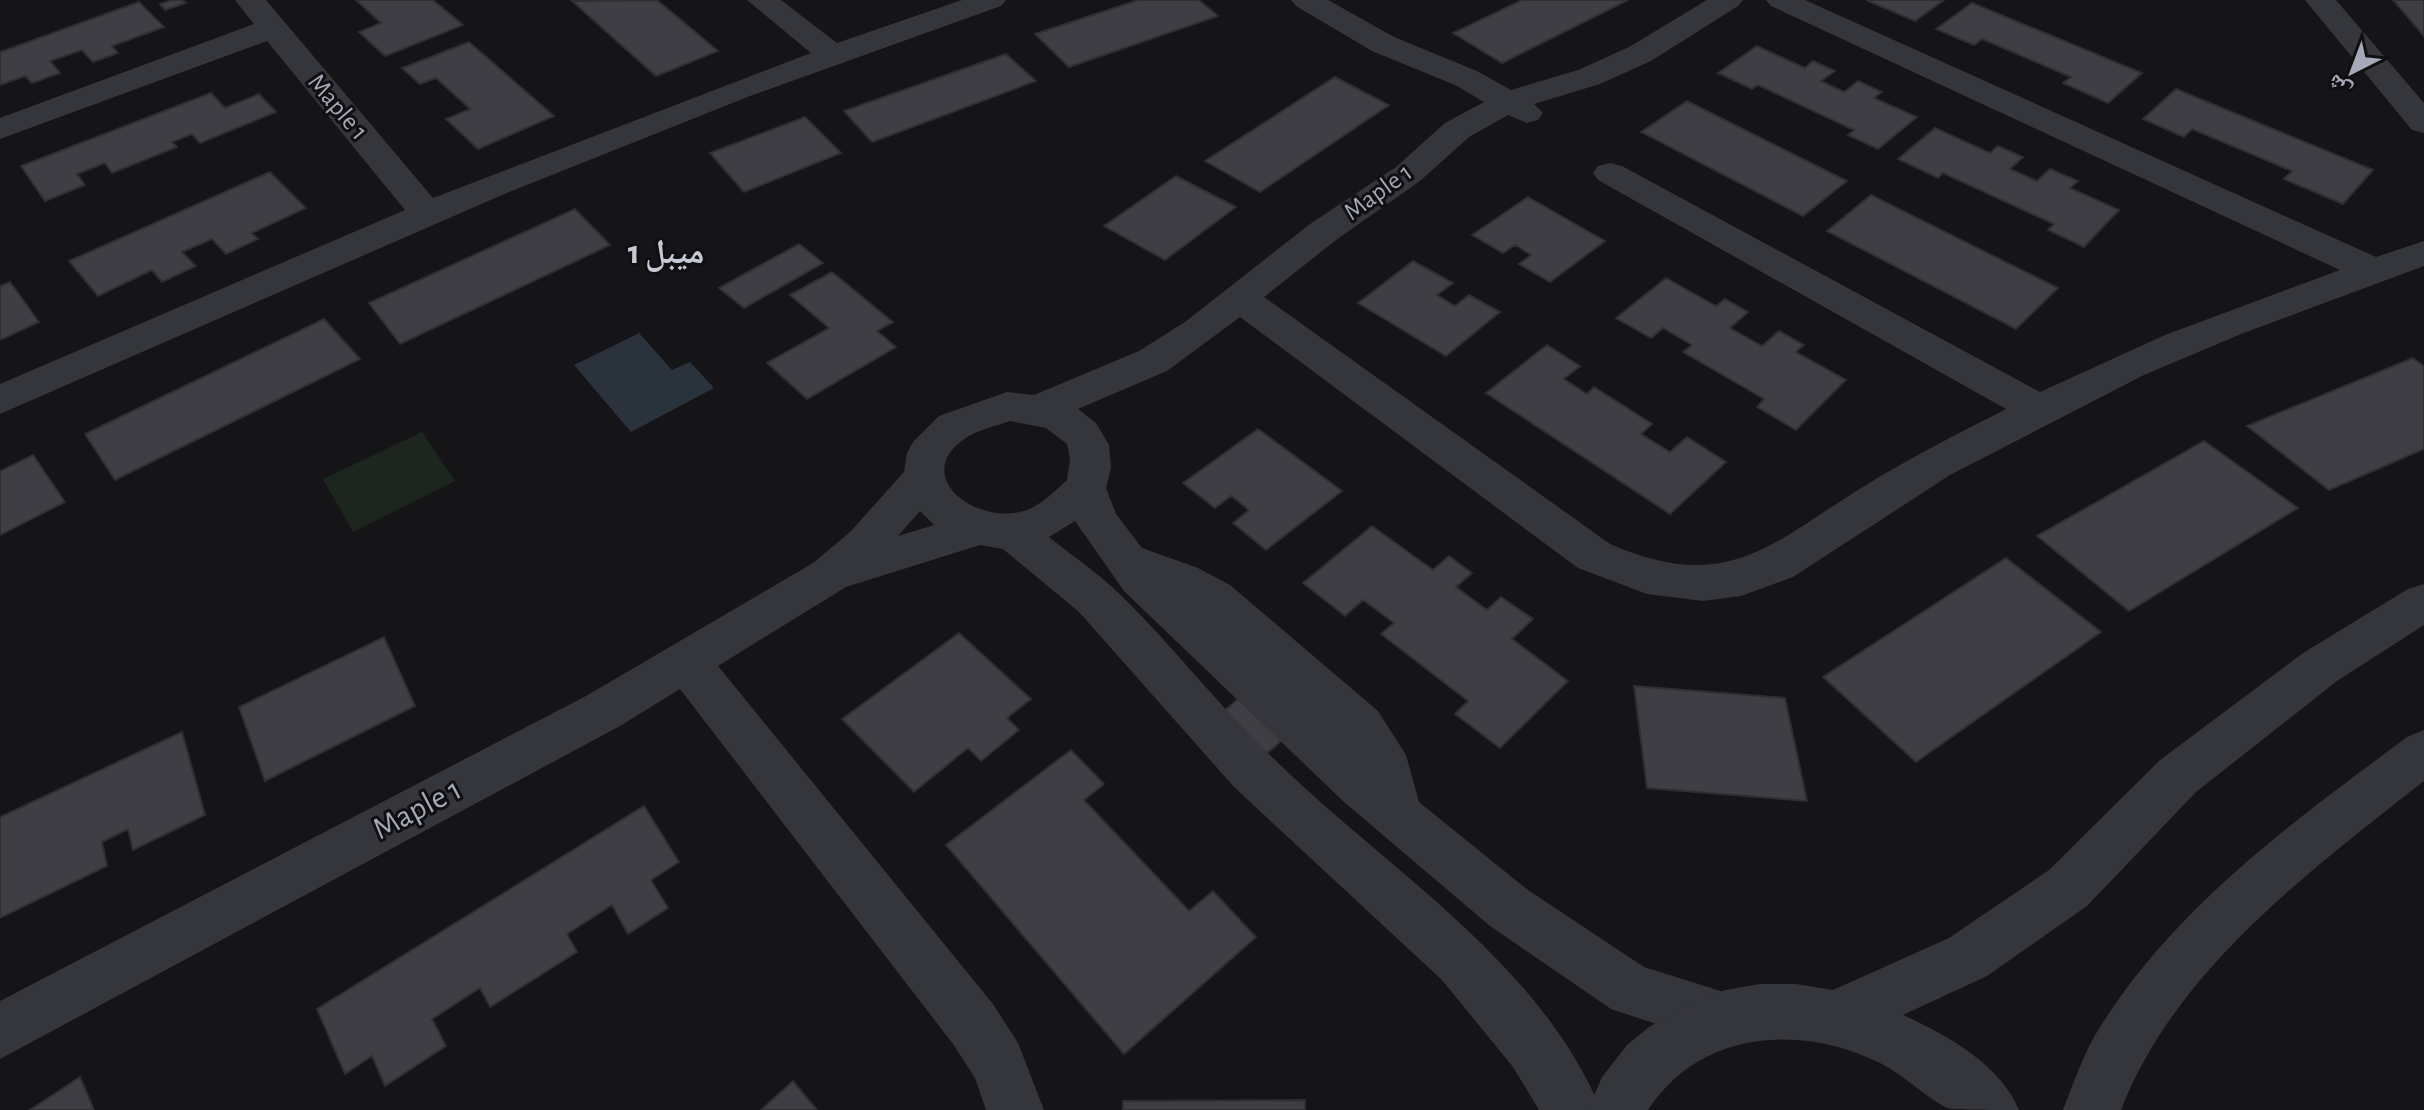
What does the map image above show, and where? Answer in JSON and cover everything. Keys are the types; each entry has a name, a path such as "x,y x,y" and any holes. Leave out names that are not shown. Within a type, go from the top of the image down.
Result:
{"street":[{"name":"Maple 1","path":"250,0 427,214"},
{"path":"762,0 833,55"},
{"path":"0,400 427,214 638,128 991,0"},
{"path":"1306,0 1383,44 1446,90 1514,115"},
{"name":"Maple 1","path":"1041,408 1153,361 1241,299 1323,232 1408,174 1469,153 1514,115 1640,54 1728,0"},
{"path":"1781,0 2372,270"},
{"path":"2320,0 2424,123"},
{"path":"0,129 273,28"},
{"path":"1610,173 2039,409"},
{"path":"1241,299 1594,556 1630,573 1668,582 1707,584 1742,578 1773,566 1879,498 2039,409 2195,337 2424,253"},
{"path":"829,576 994,530 1042,523 1068,508 1129,388 1153,361"},
{"path":"1572,1110 1533,1047 1461,961 1243,763 1095,599 994,530 949,518 931,501 923,479 927,453 945,430 974,413 996,408 1041,408 1064,418 1081,433 1097,521 1124,559 1168,607 1300,731 1509,908 1631,990 1723,1018"},
{"path":"829,576 865,544 923,479"},
{"name":"Maple 1","path":"1,1031 603,711 829,576"},
{"path":"1834,1018 1968,957 2068,888 2178,776 2320,667 2424,602"},
{"path":"687,662 973,1024 998,1063 1015,1110"},
{"path":"2092,1110 2117,1051 2149,1003 2218,922 2347,812 2424,752"},
{"path":"1617,1110 1623,1095 1667,1046 1723,1018 1783,1012 1834,1018 1886,1037 1937,1065 1990,1110"}],"shaded area":[{"path":"639,333 672,370 690,362 714,388 631,432 574,365"},
{"path":"422,432 455,481 353,532 323,479"}],"building":[{"path":"172,0 186,3 165,10 160,4"},
{"path":"356,0 433,0 463,25 385,56 359,32 381,23"},
{"path":"657,0 718,51 656,76 572,1"},
{"path":"1138,0 1199,0 1218,16 1069,67 1035,34"},
{"path":"1522,0 1628,0 1502,63 1453,33"},
{"path":"1866,0 1944,0 1915,21"},
{"path":"2393,0 2424,0 2424,36"},
{"path":"139,2 164,27 112,46 118,53 93,62 82,50 50,61 60,73 32,83 25,76 0,85 0,52"},
{"path":"1972,3 2142,73 2108,103 2063,83 2071,77 1982,39 1974,45 1936,29"},
{"path":"469,42 554,116 478,149 446,119 470,109 436,78 420,84 402,68"},
{"path":"1757,46 1805,68 1813,61 1835,71 1821,81 1844,92 1858,81 1882,92 1874,98 1917,117 1878,149 1848,135 1854,130 1758,85 1752,89 1718,73"},
{"path":"1006,54 1036,81 872,142 844,111"},
{"path":"1335,77 1389,105 1260,192 1205,161"},
{"path":"2176,89 2373,170 2343,204 2284,179 2292,171 2192,129 2184,137 2143,119"},
{"path":"211,93 225,108 259,94 276,112 200,143 192,134 172,142 177,147 112,173 105,163 77,174 85,185 45,201 21,166"},
{"path":"1687,101 1847,181 1803,216 1641,132"},
{"path":"805,117 841,153 744,192 710,153"},
{"path":"1935,128 1990,153 1998,146 2023,157 2010,169 2037,181 2050,169 2078,181 2070,188 2119,210 2084,247 2048,230 2054,224 1943,173 1938,178 1898,159"},
{"path":"270,172 306,208 252,233 258,239 226,254 212,239 182,252 196,266 162,282 152,270 98,296 69,261"},
{"path":"1176,176 1236,207 1165,260 1104,226"},
{"path":"1871,195 2058,288 2016,329 1827,231"},
{"path":"1528,197 1605,241 1550,282 1519,264 1531,255 1515,245 1503,253 1472,235"},
{"path":"575,209 610,245 400,344 369,303"},
{"path":"799,244 823,263 744,308 719,288"},
{"path":"1413,261 1453,283 1437,295 1455,306 1469,295 1500,312 1446,356 1358,303"},
{"path":"832,272 893,322 877,331 896,347 807,399 767,363 829,328 790,295"},
{"path":"1666,278 1716,306 1725,299 1748,312 1730,328 1762,346 1779,331 1804,345 1796,352 1846,380 1796,430 1757,407 1764,399 1683,352 1692,345 1663,328 1651,338 1616,318"},
{"path":"10,282 39,322 0,340 0,286"},
{"path":"324,319 360,359 115,480 85,434"},
{"path":"1547,345 1580,366 1564,379 1587,394 1594,387 1652,424 1641,434 1670,452 1687,437 1726,462 1670,514 1486,393"},
{"path":"2413,358 2424,366 2424,449 2329,490 2247,426"},
{"path":"1258,429 1342,491 1266,550 1233,523 1249,510 1231,496 1215,508 1183,483"},
{"path":"2204,441 2298,508 2129,611 2037,536"},
{"path":"33,455 65,502 0,535 0,471"},
{"path":"1372,526 1433,570 1449,556 1472,573 1456,587 1487,610 1501,597 1533,619 1512,639 1568,681 1500,748 1455,714 1468,701 1381,634 1394,623 1363,600 1345,616 1303,583"},
{"path":"2006,558 2101,632 1916,762 1823,677"},
{"path":"959,633 1031,699 1007,718 1019,730 981,761 968,748 914,792 842,719"},
{"path":"384,637 415,706 265,781 239,707"},
{"path":"1634,686 1785,698 1807,801 1647,788"},
{"path":"1243,695 1289,734 1265,755 1219,715"},
{"path":"182,732 205,815 133,850 128,829 102,842 107,866 0,918 0,817"},
{"path":"1071,750 1104,784 1084,800 1189,911 1213,891 1256,937 1124,1054 946,845"},
{"path":"644,806 679,862 651,880 668,908 628,934 612,905 567,934 577,952 490,1007 480,988 432,1019 446,1046 385,1086 372,1056 345,1074 317,1009"},
{"path":"80,1077 94,1110 30,1110"},
{"path":"793,1081 817,1110 761,1110"},
{"path":"1305,1100 1305,1110 1123,1110 1123,1101"}],"district":[{"name":"ميبل 1","path":"666,253"}]}
